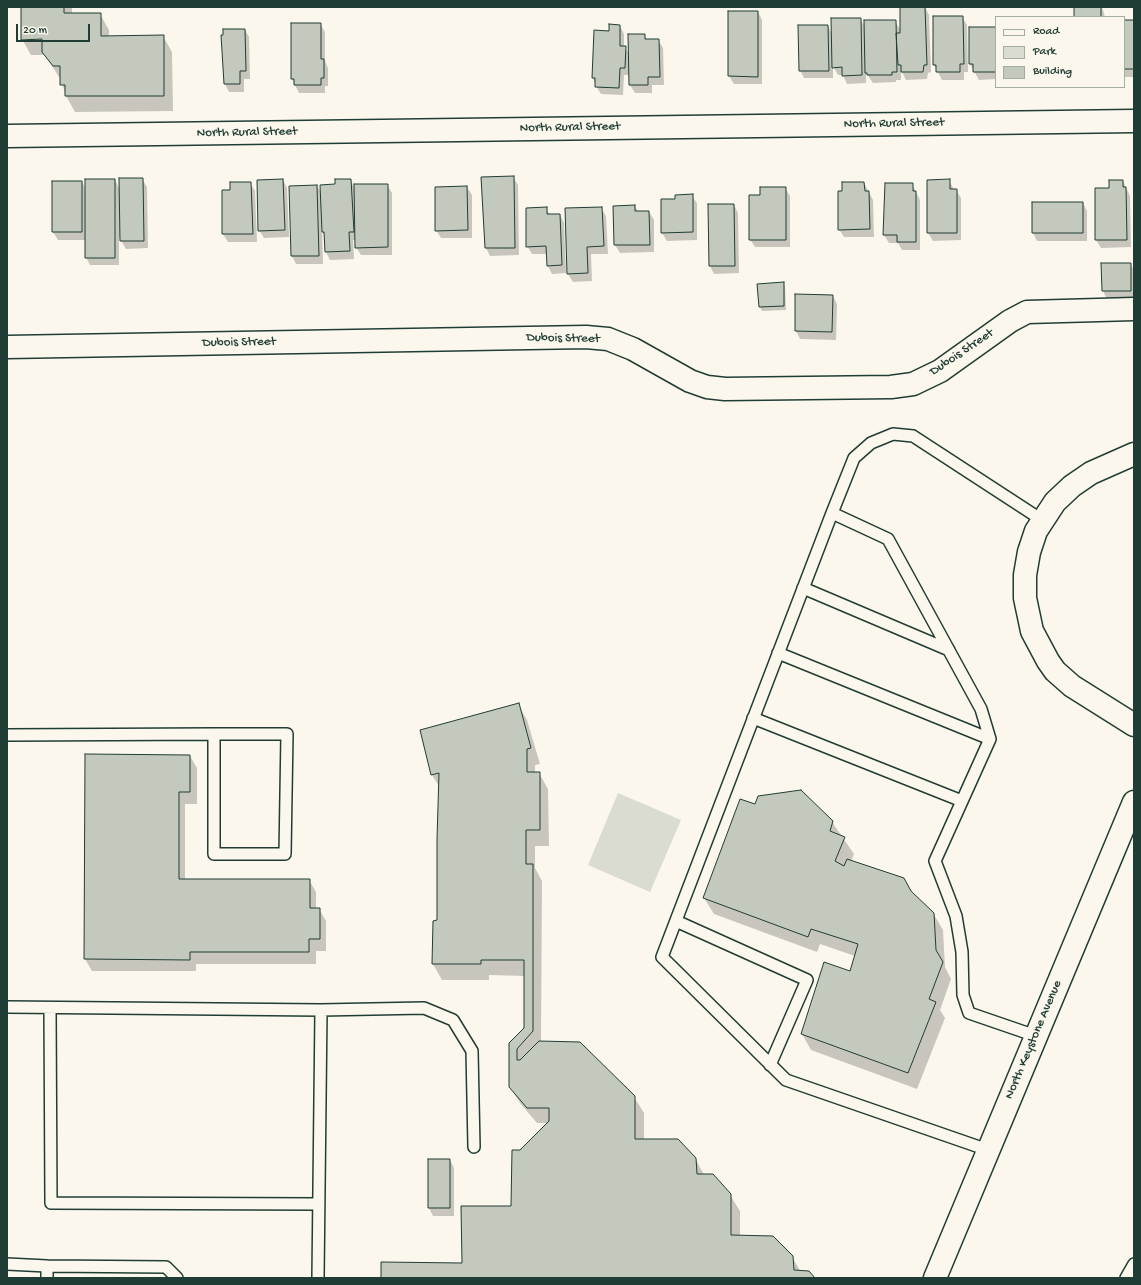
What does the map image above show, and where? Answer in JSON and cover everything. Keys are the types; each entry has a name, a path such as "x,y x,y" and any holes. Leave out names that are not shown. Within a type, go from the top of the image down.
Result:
{"street":[{"name":"North Rural Street","path":"7,136 1134,121"},
{"name":"Dubois Street","path":"7,347 586,337 608,339 633,349 690,381 707,387 725,389 890,387 913,384 940,371 1010,321 1027,312 1134,309"},
{"path":"1134,454 1091,473 1076,482 1063,494 1042,520 1029,552 1025,575 1025,598 1032,631 1048,662 1063,679 1072,686 1134,725"},
{"name":"North Keystone Avenue","path":"935,1278 1134,802"}],"lane":[{"path":"988,1150 786,1080 662,957 854,458 871,443 893,434 914,436 1042,520"},
{"path":"832,513 888,539 981,709 990,739 935,861 956,916 962,952 963,995 969,1013 1036,1036"},
{"path":"803,588 949,650"},
{"path":"778,653 990,739"},
{"path":"753,718 962,801"},
{"path":"7,735 214,734 287,734 286,854 214,854 214,734"},
{"path":"676,921 807,980 770,1065"},
{"path":"7,1007 321,1010 424,1008 453,1020 472,1051 474,1146"},
{"path":"50,1008 51,1203 319,1204"},
{"path":"318,1278 321,1010"},
{"path":"7,1264 47,1266 166,1267 177,1278"},
{"path":"1126,1278 1134,1264"},
{"path":"47,1266 47,1278"}],"green space":[{"path":"618,793 681,820 650,892 588,865"}],"building":[{"path":"21,7 64,7 64,13 101,13 101,36 164,35 164,96 65,96 65,85 60,85 60,66 53,66 42,52 42,39 21,40"},
{"path":"900,7 925,7 927,65 924,65 923,72 901,72 901,65 898,65 896,33 900,33"},
{"path":"1074,7 1101,7 1101,16 1074,16"},
{"path":"728,11 758,11 758,77 728,76"},
{"path":"933,16 963,16 964,64 960,64 960,72 936,72 936,65 933,65"},
{"path":"831,18 861,18 862,75 842,76 842,67 832,68"},
{"path":"864,20 896,20 897,72 892,72 892,75 867,75 867,73 865,73"},
{"path":"1125,20 1134,20 1134,69 1125,69"},
{"path":"291,23 321,23 321,59 324,59 324,78 321,78 321,85 294,85 294,79 291,79"},
{"path":"609,24 620,25 620,46 626,46 625,68 620,68 619,88 595,87 595,78 592,78 594,30 609,31"},
{"path":"798,25 828,25 829,71 799,71"},
{"path":"969,27 995,27 995,72 973,72 973,64 969,64"},
{"path":"223,29 245,29 246,71 240,71 240,84 224,84 221,35 223,35"},
{"path":"628,34 645,34 645,39 659,39 660,77 648,77 648,85 629,85"},
{"path":"514,176 515,248 485,248 481,177"},
{"path":"119,178 143,178 144,241 120,241"},
{"path":"85,179 115,179 115,258 85,258"},
{"path":"283,179 285,230 258,231 257,180"},
{"path":"335,179 351,179 354,232 349,232 350,251 325,252 324,232 322,232 320,185 335,184"},
{"path":"950,179 950,189 957,189 957,233 927,233 927,180"},
{"path":"1109,180 1123,180 1123,187 1126,187 1127,240 1095,240 1095,188 1109,188"},
{"path":"52,181 82,181 82,232 52,232"},
{"path":"230,182 251,182 253,234 222,234 222,190 230,190"},
{"path":"842,182 864,182 865,191 869,191 870,229 838,230 838,191 842,191"},
{"path":"885,183 913,183 913,191 916,191 916,242 897,242 897,235 883,235"},
{"path":"354,184 388,184 388,247 355,248"},
{"path":"317,185 319,256 291,256 289,186"},
{"path":"467,186 468,230 435,231 435,187"},
{"path":"760,187 786,187 786,240 749,240 749,195 760,195"},
{"path":"693,194 693,232 661,233 661,199 675,199 675,195"},
{"path":"1032,202 1083,202 1083,233 1032,233"},
{"path":"708,204 734,204 735,266 709,266"},
{"path":"635,205 635,211 649,211 650,245 614,245 613,206"},
{"path":"547,207 547,214 560,214 562,265 547,266 546,246 526,247 526,208"},
{"path":"602,207 604,246 587,247 588,273 567,274 565,208"},
{"path":"1101,263 1131,263 1131,291 1102,291"},
{"path":"784,282 784,306 759,307 757,284"},
{"path":"795,294 833,295 832,332 795,331"},
{"path":"519,703 531,748 527,749 527,772 540,772 540,830 526,830 526,864 533,864 533,1031 517,1049 517,1060 520,1060 539,1041 580,1042 635,1096 635,1139 678,1139 696,1158 697,1174 713,1174 731,1194 731,1235 773,1236 793,1256 794,1270 809,1271 815,1278 381,1278 381,1262 462,1263 461,1206 511,1206 512,1150 520,1150 549,1121 549,1108 527,1108 509,1087 509,1043 524,1028 524,960 481,960 481,964 432,964 433,921 437,920 439,773 431,775 420,730"},
{"path":"85,754 190,755 190,792 179,792 179,879 310,879 310,908 320,908 320,939 309,939 309,952 190,952 190,960 84,959"},
{"path":"801,790 833,821 830,831 845,837 835,861 844,866 847,859 904,878 911,891 934,913 936,950 943,962 929,999 936,1002 908,1073 801,1034 824,962 850,971 858,944 811,929 808,937 703,898 740,799 755,804 758,796"},
{"path":"428,1159 450,1159 450,1208 428,1208"}]}
